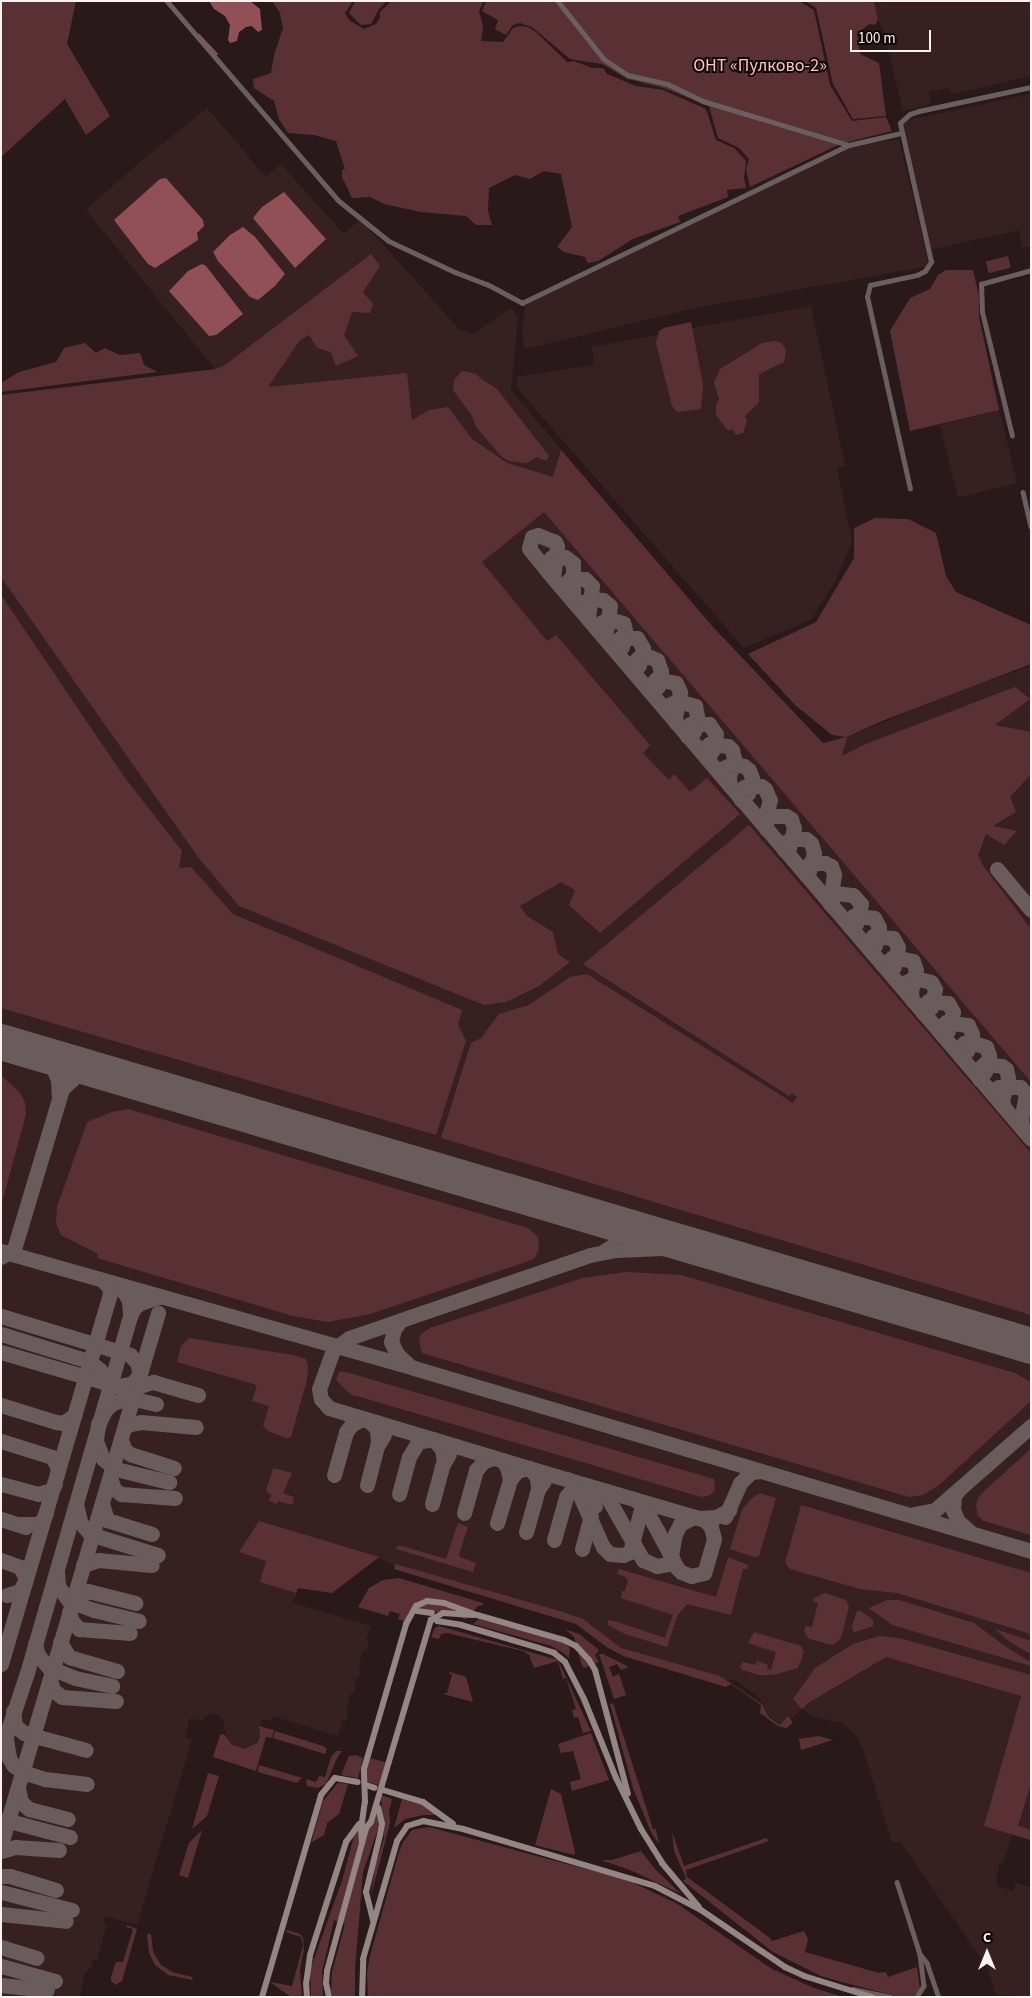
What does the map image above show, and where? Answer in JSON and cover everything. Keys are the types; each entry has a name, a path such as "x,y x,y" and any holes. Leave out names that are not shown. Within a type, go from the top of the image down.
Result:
{"street":[{"path":"167,1 338,200 389,241 455,272 487,284 522,303 849,145 901,133"},
{"path":"558,1 604,59 628,75 668,84 703,101 849,145"},
{"path":"910,489 867,290 870,285 917,275 925,271 930,262 900,122 910,114 1031,87"},
{"path":"1012,436 982,312 982,284 1031,270"},
{"path":"1023,492 1031,526"},
{"path":"362,1843 361,1828 365,1802 364,1768 406,1624 416,1606 427,1601 444,1603 477,1615 564,1640 576,1646 593,1665 622,1765 630,1803"},
{"path":"417,1611 432,1613"},
{"path":"328,1997 327,1971 366,1828 371,1822 377,1793 431,1620 443,1612 477,1615"},
{"path":"440,1619 539,1648 561,1657 571,1672 584,1699 616,1778 630,1803 641,1829 655,1853 701,1910"},
{"path":"262,1997 322,1795 335,1778 358,1782"},
{"path":"366,1785 377,1793 423,1802 447,1821 462,1829"},
{"path":"373,1921 366,1892 382,1824 378,1807"},
{"path":"362,1997 362,1966 373,1921 397,1841 404,1829 414,1822 423,1821 462,1829 641,1881 670,1892 701,1910 784,1967 804,1976 872,1997"},
{"path":"307,1997 306,1984 310,1955 346,1842 359,1824"},
{"path":"897,1882 920,1954 924,1986 917,1997"},
{"path":"920,1954 927,1963 939,1997"},
{"path":"844,1988 890,1997"}],"shaded area":[{"path":"209,1 250,1 260,9 262,30 258,32 252,26 246,27 239,32 237,41 230,43 228,40 230,25 225,16 214,9"},
{"path":"874,1 1031,1 1031,76 951,94 949,87 929,92 931,104 903,111 883,29 878,20"},
{"path":"1031,94 1031,247 1022,247 1019,230 929,250 903,121"},
{"path":"207,108 266,177 281,164 344,234 360,219 459,329 474,334 508,310 512,310 518,317 511,390 513,393 713,627 823,743 829,745 940,698 1031,666 1031,1840 1012,1835 996,1878 997,1886 1013,1891 1016,1883 1031,1887 1031,1990 1029,1997 996,1995 988,1969 901,1842 892,1842 862,1746 855,1734 842,1723 812,1716 802,1709 783,1726 770,1717 761,1700 754,1693 735,1680 723,1680 624,1652 579,1623 394,1566 379,1558 332,1593 298,1588 293,1603 371,1626 366,1640 369,1642 367,1651 363,1650 358,1669 361,1670 358,1679 355,1679 354,1683 357,1684 354,1693 351,1693 346,1710 349,1711 346,1721 343,1720 338,1736 272,1716 271,1721 261,1719 260,1737 257,1743 245,1749 238,1749 227,1740 222,1717 210,1712 202,1721 190,1718 185,1737 192,1739 137,1925 105,1916 103,1924 107,1925 97,1960 93,1959 92,1967 85,1973 80,1997 1,1997 1,395 215,369 86,210 134,167"},
{"path":"899,139 929,266 696,308 525,349 522,336 525,305 853,145"},
{"path":"166,178 203,220 204,226 197,233 198,240 155,268 148,264 114,220 160,179"},
{"path":"284,192 326,239 295,268 253,218 262,207"},
{"path":"243,227 255,237 285,274 275,286 258,300 250,297 218,261 213,252 230,235"},
{"path":"202,264 206,266 243,314 216,335 209,336 169,291 188,271"},
{"path":"811,306 845,466 837,468 852,541 835,582 811,620 744,648 517,388 518,377 594,365 592,347"},
{"path":"999,410 1017,483 958,498 940,425"}],"green space":[{"path":"1,1 76,1 67,44 110,116 86,135 65,99 1,157"},
{"path":"272,1 353,1 345,13 349,20 364,29 376,24 380,18 380,12 391,1 484,1 479,11 483,26 481,41 503,42 513,28 519,26 528,27 536,32 567,62 574,61 592,68 603,68 607,74 636,86 663,90 706,109 716,140 734,148 746,161 744,178 746,188 727,190 728,197 678,216 680,222 633,239 598,261 588,263 585,257 564,252 557,247 572,227 561,174 544,171 530,179 515,175 489,188 488,211 492,225 476,225 466,216 421,212 384,204 370,197 352,198 342,177 342,170 345,169 336,141 314,135 288,133 279,119 274,101 254,88 253,79 271,73 274,55 283,28 280,13"},
{"path":"355,1 387,1 379,9 371,24 361,25 349,13"},
{"name":"ОНТ «Пулково-2»","path":"486,1 799,1 814,10 830,85 852,121 886,117 892,131 840,144 750,187 746,169 749,159 739,148 718,138 709,106 664,88 628,79 602,64 570,59 532,27 520,23 513,25 506,35 495,29 498,20 482,11"},
{"path":"805,1 874,1 878,20 875,25 869,24 857,34 860,54 879,63 886,116 853,119 833,84 816,8"},
{"path":"371,254 380,266 363,292 373,304 370,313 352,312 344,335 358,356 336,366 331,352 317,348 309,335 300,340 268,387 407,373 412,420 429,410 448,407 472,439 507,463 553,477 561,450 713,627 823,743 846,737 832,735 795,705 748,654 816,622 854,558 854,528 875,518 908,519 936,533 946,576 956,592 1031,625 1031,664 882,721 847,737 842,756 866,744 1015,687 1030,699 995,725 1031,732 1031,774 1010,797 1016,812 993,826 1017,831 1004,845 986,834 978,855 984,867 1031,929 1031,1082 544,512 482,562 547,641 556,635 650,745 643,753 669,780 674,774 690,792 707,778 740,814 600,933 569,905 575,890 561,882 520,906 527,916 553,932 558,954 570,962 539,986 506,1002 484,1005 239,906 198,857 1,577 1,395 216,369 225,365"},
{"path":"1008,256 1011,268 989,273 986,262"},
{"path":"946,270 973,270 979,296 979,317 999,410 910,431 890,331 910,298 930,289 938,275"},
{"path":"691,322 703,384 701,409 677,412 672,406 656,343 659,331 664,328"},
{"path":"775,341 782,343 786,351 784,362 759,374 759,402 745,416 747,421 743,433 736,435 732,429 728,431 716,415 716,405 719,400 714,382 720,369 762,343"},
{"path":"85,343 96,353 105,348 120,355 140,353 144,365 157,372 1,392 1,383 19,372 56,362 64,348"},
{"path":"462,371 477,374 497,389 549,456 546,461 537,457 527,463 509,461 501,456 476,427 472,416 453,390 454,380"},
{"path":"1,595 125,778 182,851 179,868 191,867 233,914 462,1010 458,1025 466,1041 436,1135 1,1008"},
{"path":"749,825 1031,1153 1031,1315 441,1138 471,1043 481,1038 499,1014 529,1005 570,977 587,974 793,1103 797,1097 792,1093 789,1096 583,964"},
{"path":"1,1075 20,1093 25,1102 26,1114 1,1206"},
{"path":"128,1109 528,1228 538,1237 539,1249 535,1258 529,1261 370,1314 328,1322 293,1316 97,1258 98,1254 61,1235 56,1223 57,1207 87,1122 112,1112"},
{"path":"626,1272 681,1275 1015,1373 1031,1382 1031,1401 939,1485 923,1495 909,1497 422,1353 419,1340 421,1334 430,1328 583,1278"},
{"path":"189,1338 293,1355 306,1359 308,1366 307,1380 291,1437 286,1438 268,1431 263,1426 269,1406 252,1401 257,1385 177,1362 181,1346"},
{"path":"339,1372 346,1372 714,1479 715,1490 710,1495 701,1497 350,1394 336,1380"},
{"path":"1031,1449 1031,1535 984,1521 978,1516 976,1505 978,1498 985,1490"},
{"path":"273,1468 292,1473 283,1493 294,1497 292,1505 278,1501 277,1504 269,1501 271,1495 266,1491"},
{"path":"760,1493 776,1498 759,1556 754,1557 730,1549 742,1510 752,1498"},
{"path":"801,1505 1031,1573 1031,1634 897,1593 860,1589 790,1569 785,1563"},
{"path":"259,1521 379,1557 332,1593 298,1588 296,1593 260,1582 266,1561 239,1552"},
{"path":"458,1523 468,1527 459,1554 460,1557 476,1563 473,1572 396,1549 398,1545 446,1559"},
{"path":"728,1557 748,1565 747,1569 743,1569 731,1615 687,1604 677,1616 667,1647 625,1634 608,1625 608,1620 614,1621 665,1638 673,1615 621,1598 622,1591 625,1591 628,1581 626,1577 617,1574 619,1569 716,1597"},
{"path":"395,1564 583,1619 621,1648 720,1676 762,1704 769,1717 780,1725 788,1716 793,1723 786,1728 778,1726 760,1713 761,1705 731,1684 726,1687 623,1656 608,1648 576,1624 394,1569"},
{"path":"399,1578 483,1603 483,1605 478,1606 466,1619 425,1609 417,1610 404,1621 398,1619 400,1614 390,1611 388,1616 358,1607 369,1588 383,1580"},
{"path":"825,1593 846,1600 849,1607 841,1638 833,1645 809,1639 804,1631 806,1626 812,1627 818,1603 813,1602 814,1598"},
{"path":"887,1600 899,1600 974,1623 1009,1649 1031,1662 1031,1666 892,1625 869,1608"},
{"path":"857,1611 861,1611 873,1620 873,1626 853,1631 852,1626"},
{"path":"479,1619 564,1642 570,1648 569,1658 551,1646 473,1624"},
{"path":"439,1626 558,1660 591,1731 583,1733 578,1717 574,1718 572,1710 576,1709 566,1678 563,1679 558,1661 534,1668 529,1655 523,1651 447,1633 441,1634 439,1639 431,1637 435,1628"},
{"path":"565,1629 579,1634 599,1650 595,1655 599,1662 585,1668 582,1666 574,1637"},
{"path":"995,1629 1031,1641 1031,1654 1010,1642"},
{"path":"754,1632 801,1646 804,1652 798,1668 773,1675 759,1675 742,1670 740,1666 743,1662 756,1665 757,1661 768,1665 767,1669 771,1670 776,1652 748,1643"},
{"path":"879,1636 899,1638 1031,1675 1031,1783 1018,1826 1031,1830 1031,1840 984,1826 1021,1696 886,1657 808,1703 802,1709 793,1699 815,1668 853,1644"},
{"path":"599,1654 603,1654 629,1667 621,1670 617,1664 609,1667 613,1677 619,1674 626,1695 614,1699"},
{"path":"450,1672 466,1677 473,1702 443,1694 447,1693 452,1675"},
{"path":"613,1703 653,1829 656,1829 659,1844 651,1832 633,1788 610,1704"},
{"path":"259,1726 274,1730 272,1738 266,1737 256,1771 213,1757 220,1735 224,1734 232,1745 245,1749 257,1743 260,1737"},
{"path":"275,1731 323,1746 327,1749 325,1754 273,1738"},
{"path":"591,1733 609,1780 572,1791 570,1782 581,1779 573,1751 561,1753 558,1744"},
{"path":"819,1736 833,1740 801,1750 799,1739"},
{"path":"336,1751 342,1751 326,1784 318,1788 307,1786 306,1779 316,1782 319,1776 325,1777 331,1757"},
{"path":"356,1755 363,1758 358,1778 341,1775 349,1756"},
{"path":"370,1758 385,1762 379,1785 364,1781"},
{"path":"259,1765 306,1779 302,1778 297,1783 258,1772"},
{"path":"208,1773 219,1776 207,1816 192,1829"},
{"path":"338,1783 348,1784 339,1814 327,1823 324,1835 312,1842 310,1847 323,1801"},
{"path":"551,1789 561,1794 575,1852 574,1855 535,1845"},
{"path":"381,1795 392,1799 389,1812 390,1823 371,1896 375,1866 384,1838"},
{"path":"402,1799 423,1805 437,1815 424,1815 405,1819 394,1828"},
{"path":"377,1811 379,1823 377,1832 363,1872 355,1969 355,1997 333,1997 331,1991 332,1972 345,1924 334,1920 322,1972 323,1997 311,1997 310,1970 342,1881 355,1832"},
{"path":"429,1827 627,1880 676,1903 772,1969 814,1988 843,1997 368,1997 367,1972 370,1956 399,1852 403,1842 412,1830"},
{"path":"202,1830 188,1878 179,1875 189,1843"},
{"path":"672,1832 684,1866 766,1838 769,1841 686,1870 687,1877 772,1941 804,1931 808,1939 805,1952 879,1973 886,1972 888,1977 917,1967 920,1989 917,1994 912,1997 899,1997 821,1976 773,1952 683,1881 686,1878 674,1851"},
{"path":"641,1851 656,1870 681,1894 630,1870 601,1860 612,1860"},
{"path":"127,1925 137,1929 122,1981 116,1985 111,1981 111,1977 116,1962 123,1962 133,1929 126,1927"},
{"path":"287,1930 300,1934 303,1938 304,1949 300,1970 302,1997 291,1997 270,1982 292,1986 303,1946 301,1937 286,1932"},
{"path":"147,1934 151,1934 153,1952 161,1965 172,1972 192,1977 193,1980 168,1975 155,1965 149,1953"}],"waterway":[{"path":"199,35 217,54"}],"taxiway":[{"path":"538,535 555,542 557,546 553,578 529,548 532,537 538,535"},
{"path":"549,560 552,557 565,557 573,563 573,601"},
{"path":"553,578 1031,1139"},
{"path":"566,583 570,579 585,579 592,586 588,619"},
{"path":"583,602 591,599 603,600 610,606 605,639"},
{"path":"600,623 609,619 623,623 625,630 622,647"},
{"path":"615,650 615,644 620,638 637,638 643,648 639,666"},
{"path":"633,671 632,664 638,658 650,657 657,660 661,671 658,687"},
{"path":"652,693 650,686 656,679 676,683 680,692 675,717 676,723"},
{"path":"670,704 678,701 695,706 697,716 694,732"},
{"path":"687,736 686,731 690,724 709,724 716,734 712,752"},
{"path":"706,757 704,748 709,744 728,746 732,750 734,758 729,777 730,786"},
{"path":"723,768 732,764 744,766 749,770 752,778 748,794"},
{"path":"741,800 740,790 744,787 761,786 765,789 770,800 764,821 766,829"},
{"path":"766,827 766,821 772,816 786,816 791,819 794,828 789,848"},
{"path":"784,850 786,842 791,839 806,839 811,843 814,853 809,872"},
{"path":"806,875 805,869 810,863 825,863 831,866 834,874 830,904"},
{"path":"997,869 1031,910"},
{"path":"832,906 832,897 836,893 853,895 861,904 856,924"},
{"path":"850,927 849,921 853,916 874,918 879,927 875,946"},
{"path":"869,949 868,943 873,936 893,938 898,947 894,967"},
{"path":"887,970 887,962 893,957 913,961 916,970 911,991 912,1000"},
{"path":"906,982 914,978 931,982 935,989 931,1008"},
{"path":"923,1013 923,1006 928,1001 948,1003 953,1012 948,1031"},
{"path":"942,1035 941,1027 946,1022 968,1025 972,1034 967,1051"},
{"path":"960,1056 959,1049 964,1043 970,1042 986,1047 989,1055 985,1072"},
{"path":"36,1052 52,1065 58,1080 59,1097"},
{"path":"979,1079 978,1070 984,1064 1002,1066 1006,1069 1008,1078 1002,1101 1004,1107"},
{"path":"1,1257 14,1249 62,1089 76,1076 99,1071"},
{"path":"998,1087 1020,1087 1026,1094 1021,1119 1023,1130"},
{"path":"604,1251 614,1245 618,1238 617,1228 612,1222"},
{"path":"721,1255 663,1248 616,1250 590,1255 349,1338 333,1350 319,1389 321,1399 329,1408 586,1485 699,1518 716,1517 729,1510"},
{"path":"1,1251 414,1368 1031,1551"},
{"path":"1,1664 110,1294 109,1287 102,1280"},
{"path":"119,1285 129,1300 130,1316 134,1308 140,1303 159,1297"},
{"path":"1,1844 158,1313"},
{"path":"1,1316 130,1355 138,1364 139,1376 131,1384 117,1386 1,1352"},
{"path":"1,1751 27,1673 130,1316"},
{"path":"401,1320 394,1329 391,1342 397,1354 409,1365"},
{"path":"1,1334 89,1361 100,1370 107,1384"},
{"path":"135,1391 139,1386 153,1382 198,1395"},
{"path":"156,1404 129,1398 113,1403 106,1409 98,1424 96,1441 103,1459 116,1469 169,1482"},
{"path":"1,1405 63,1423 75,1415"},
{"path":"334,1475 346,1432 351,1425 360,1420 368,1420 377,1429 378,1443"},
{"path":"125,1427 141,1422 196,1427"},
{"path":"914,1514 935,1510 1031,1426"},
{"path":"367,1485 377,1446 384,1435"},
{"path":"399,1494 409,1457 418,1442 433,1439 442,1449 444,1461"},
{"path":"121,1440 125,1450 130,1454 174,1468"},
{"path":"1,1441 52,1457 58,1468 57,1475"},
{"path":"432,1504 442,1466 449,1454"},
{"path":"464,1513 476,1470 484,1461 493,1458 502,1460 507,1467 510,1480"},
{"path":"497,1523 510,1480 517,1471 529,1468 537,1477 538,1489"},
{"path":"725,1517 740,1483 751,1472 761,1471"},
{"path":"110,1477 114,1489 121,1494 175,1498"},
{"path":"567,1479 576,1487 603,1547 610,1554 623,1555 630,1552 640,1513 653,1506"},
{"path":"526,1532 538,1489 544,1481"},
{"path":"1,1484 38,1494 51,1490 55,1484"},
{"path":"554,1540 566,1497 572,1489 580,1485 588,1487 594,1497 595,1506"},
{"path":"598,1489 606,1495 643,1560 657,1566 668,1564 671,1556 675,1534 680,1524 694,1517 705,1520 711,1527 714,1539 704,1573 691,1576 677,1568 671,1556 644,1506 635,1500"},
{"path":"959,1489 954,1496 953,1510 958,1521 969,1531"},
{"path":"102,1503 107,1520 152,1534"},
{"path":"76,1504 80,1522 90,1534 158,1555"},
{"path":"19,1524 36,1524 42,1521 46,1513"},
{"path":"582,1549 591,1516"},
{"path":"1,1519 26,1527"},
{"path":"1,1560 20,1567 26,1579 20,1591 7,1595"},
{"path":"83,1565 98,1560 152,1565"},
{"path":"57,1572 58,1586 69,1601 94,1610 139,1621"},
{"path":"73,1599 88,1591 135,1603"},
{"path":"69,1612 72,1621 79,1629 130,1633"},
{"path":"60,1642 69,1657 117,1671"},
{"path":"35,1644 38,1655 48,1667 75,1678 112,1686"},
{"path":"50,1679 53,1690 62,1697 116,1701"},
{"path":"13,1711 15,1726 24,1733 86,1750"},
{"path":"6,1739 9,1758 13,1765 23,1772 45,1779 87,1784"},
{"path":"18,1788 21,1802 29,1809 68,1819"},
{"path":"1,1821 9,1821 70,1837"},
{"path":"1,1851 15,1847 59,1850"},
{"path":"1,1876 10,1876 56,1890"},
{"path":"1,1892 72,1910"},
{"path":"1,1914 66,1921"},
{"path":"1,1947 36,1958"},
{"path":"1,1966 55,1981"},
{"path":"1,1985 47,1990"}],"runway":[{"path":"1,1042 1031,1346"}]}
